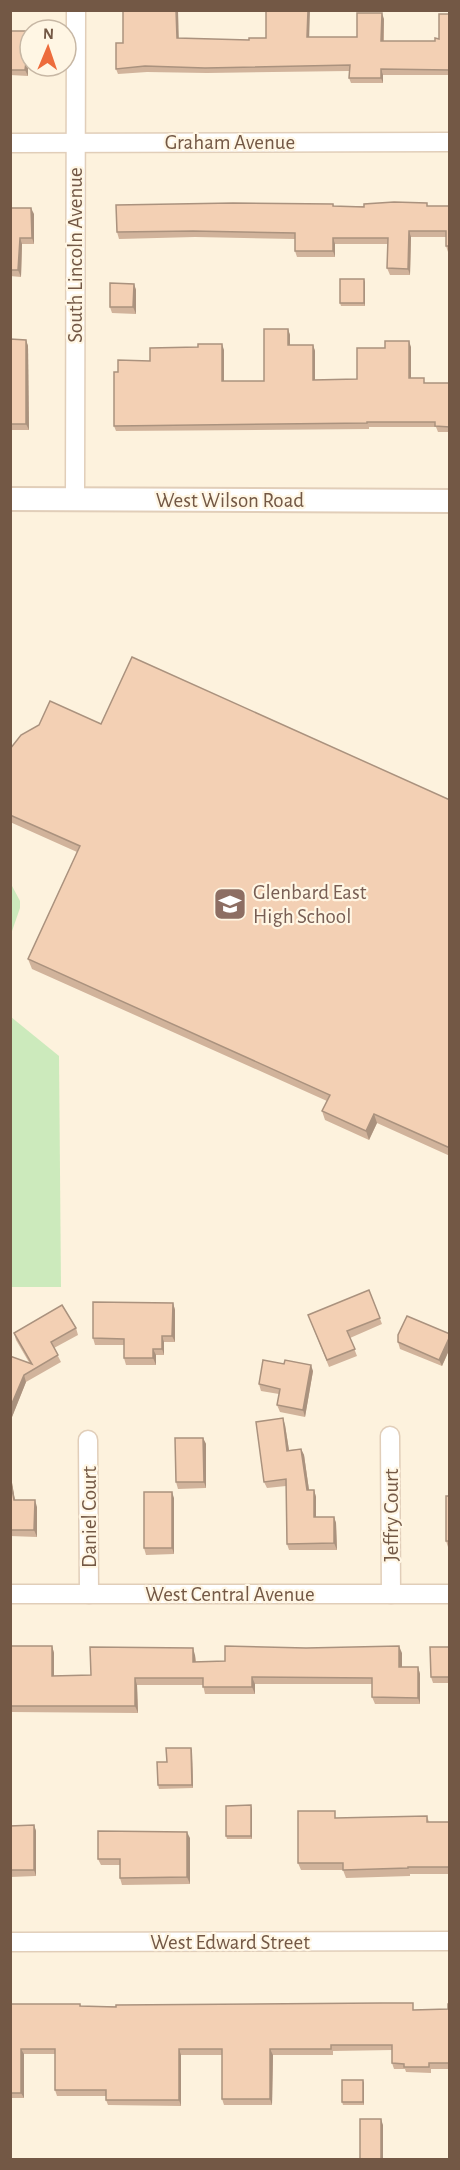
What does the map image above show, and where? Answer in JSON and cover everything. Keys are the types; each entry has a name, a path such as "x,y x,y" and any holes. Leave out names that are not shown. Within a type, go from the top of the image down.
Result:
{"street":[{"name":"South Lincoln Avenue","path":"75,499 76,10"},
{"name":"Graham Avenue","path":"10,143 450,142"},
{"name":"West Wilson Road","path":"10,499 450,501"},
{"name":"Jeffry Court","path":"390,1436 391,1594"},
{"name":"Daniel Court","path":"88,1440 89,1594"},
{"name":"West Central Avenue","path":"10,1594 450,1594"},
{"name":"West Edward Street","path":"10,1942 450,1941"}],"green space":[{"path":"11,884 20,901 20,908 11,934"},
{"path":"11,1017 59,1056 61,1287 11,1287"}],"building":[{"path":"123,10 176,10 177,38 249,40 249,38 266,38 266,10 308,10 307,37 357,37 357,13 382,13 381,41 435,41 435,38 439,39 439,14 450,14 450,70 381,69 381,78 349,78 350,65 205,68 145,66 116,69 116,43 123,43"},
{"path":"10,31 18,31 18,70 10,70"},
{"path":"394,202 450,206 450,246 446,246 446,231 409,231 408,269 387,268 388,238 333,238 333,251 295,251 295,233 117,232 116,205 233,203 333,204 333,206 364,207 364,204"},
{"path":"10,208 31,208 32,238 20,238 18,270 10,270"},
{"path":"340,279 364,279 364,303 340,303"},
{"path":"110,283 134,284 133,307 110,307"},
{"path":"264,329 288,329 288,345 313,345 313,380 357,379 357,348 385,348 385,341 409,341 409,378 424,378 424,383 450,383 450,427 435,426 435,422 114,426 114,372 118,372 118,360 150,361 150,348 222,344 222,381 264,381"},
{"path":"10,339 26,340 26,424 10,424"},
{"name":"Glenbard East High School","path":"132,657 450,800 450,1148 374,1114 366,1131 322,1111 330,1095 28,959 80,846 10,815 10,749 21,735 39,725 50,701 101,724"},
{"path":"369,1290 380,1318 347,1331 355,1349 327,1360 308,1315"},
{"path":"93,1302 173,1303 172,1336 162,1336 162,1349 153,1349 153,1358 124,1358 124,1339 93,1338"},
{"path":"62,1305 76,1328 51,1342 58,1355 24,1375 10,1408 10,1356 32,1364 14,1333"},
{"path":"407,1316 450,1334 439,1360 398,1342 398,1335"},
{"path":"263,1360 284,1364 285,1360 311,1365 303,1410 277,1405 280,1389 259,1384"},
{"path":"283,1418 287,1451 301,1449 307,1490 314,1490 314,1517 334,1517 334,1543 287,1544 286,1479 264,1482 256,1422"},
{"path":"175,1438 203,1438 204,1482 176,1482"},
{"path":"10,1479 14,1500 35,1500 34,1530 10,1530"},
{"path":"144,1492 172,1492 172,1548 144,1548"},
{"path":"446,1496 450,1496 450,1541 446,1541"},
{"path":"10,1646 52,1646 52,1676 91,1675 90,1647 193,1648 193,1662 225,1661 225,1646 306,1648 399,1646 399,1667 418,1667 418,1698 372,1697 372,1678 252,1677 252,1687 203,1687 203,1678 135,1678 135,1706 10,1706"},
{"path":"430,1647 450,1647 450,1677 431,1677"},
{"path":"166,1748 191,1748 192,1785 158,1785 157,1762 167,1762"},
{"path":"251,1805 251,1836 226,1836 226,1806"},
{"path":"298,1811 335,1811 335,1818 427,1816 427,1822 450,1822 450,1867 343,1870 343,1863 298,1863"},
{"path":"34,1825 34,1870 10,1870 10,1826"},
{"path":"98,1831 187,1832 187,1877 120,1878 120,1859 98,1859"},
{"path":"413,2003 413,2010 448,2009 448,2004 450,2004 450,2063 429,2063 429,2067 404,2067 404,2064 392,2063 392,2045 331,2045 331,2049 270,2049 270,2099 222,2099 222,2049 179,2049 179,2100 106,2100 106,2090 55,2090 55,2049 21,2049 21,2093 10,2093 10,2004 80,2004 80,2006 116,2007 116,2005"},
{"path":"342,2080 363,2080 363,2102 342,2102"},
{"path":"360,2119 381,2119 381,2160 360,2160"}],"place":[{"name":"Glenbard East High School","path":"230,904"}]}
